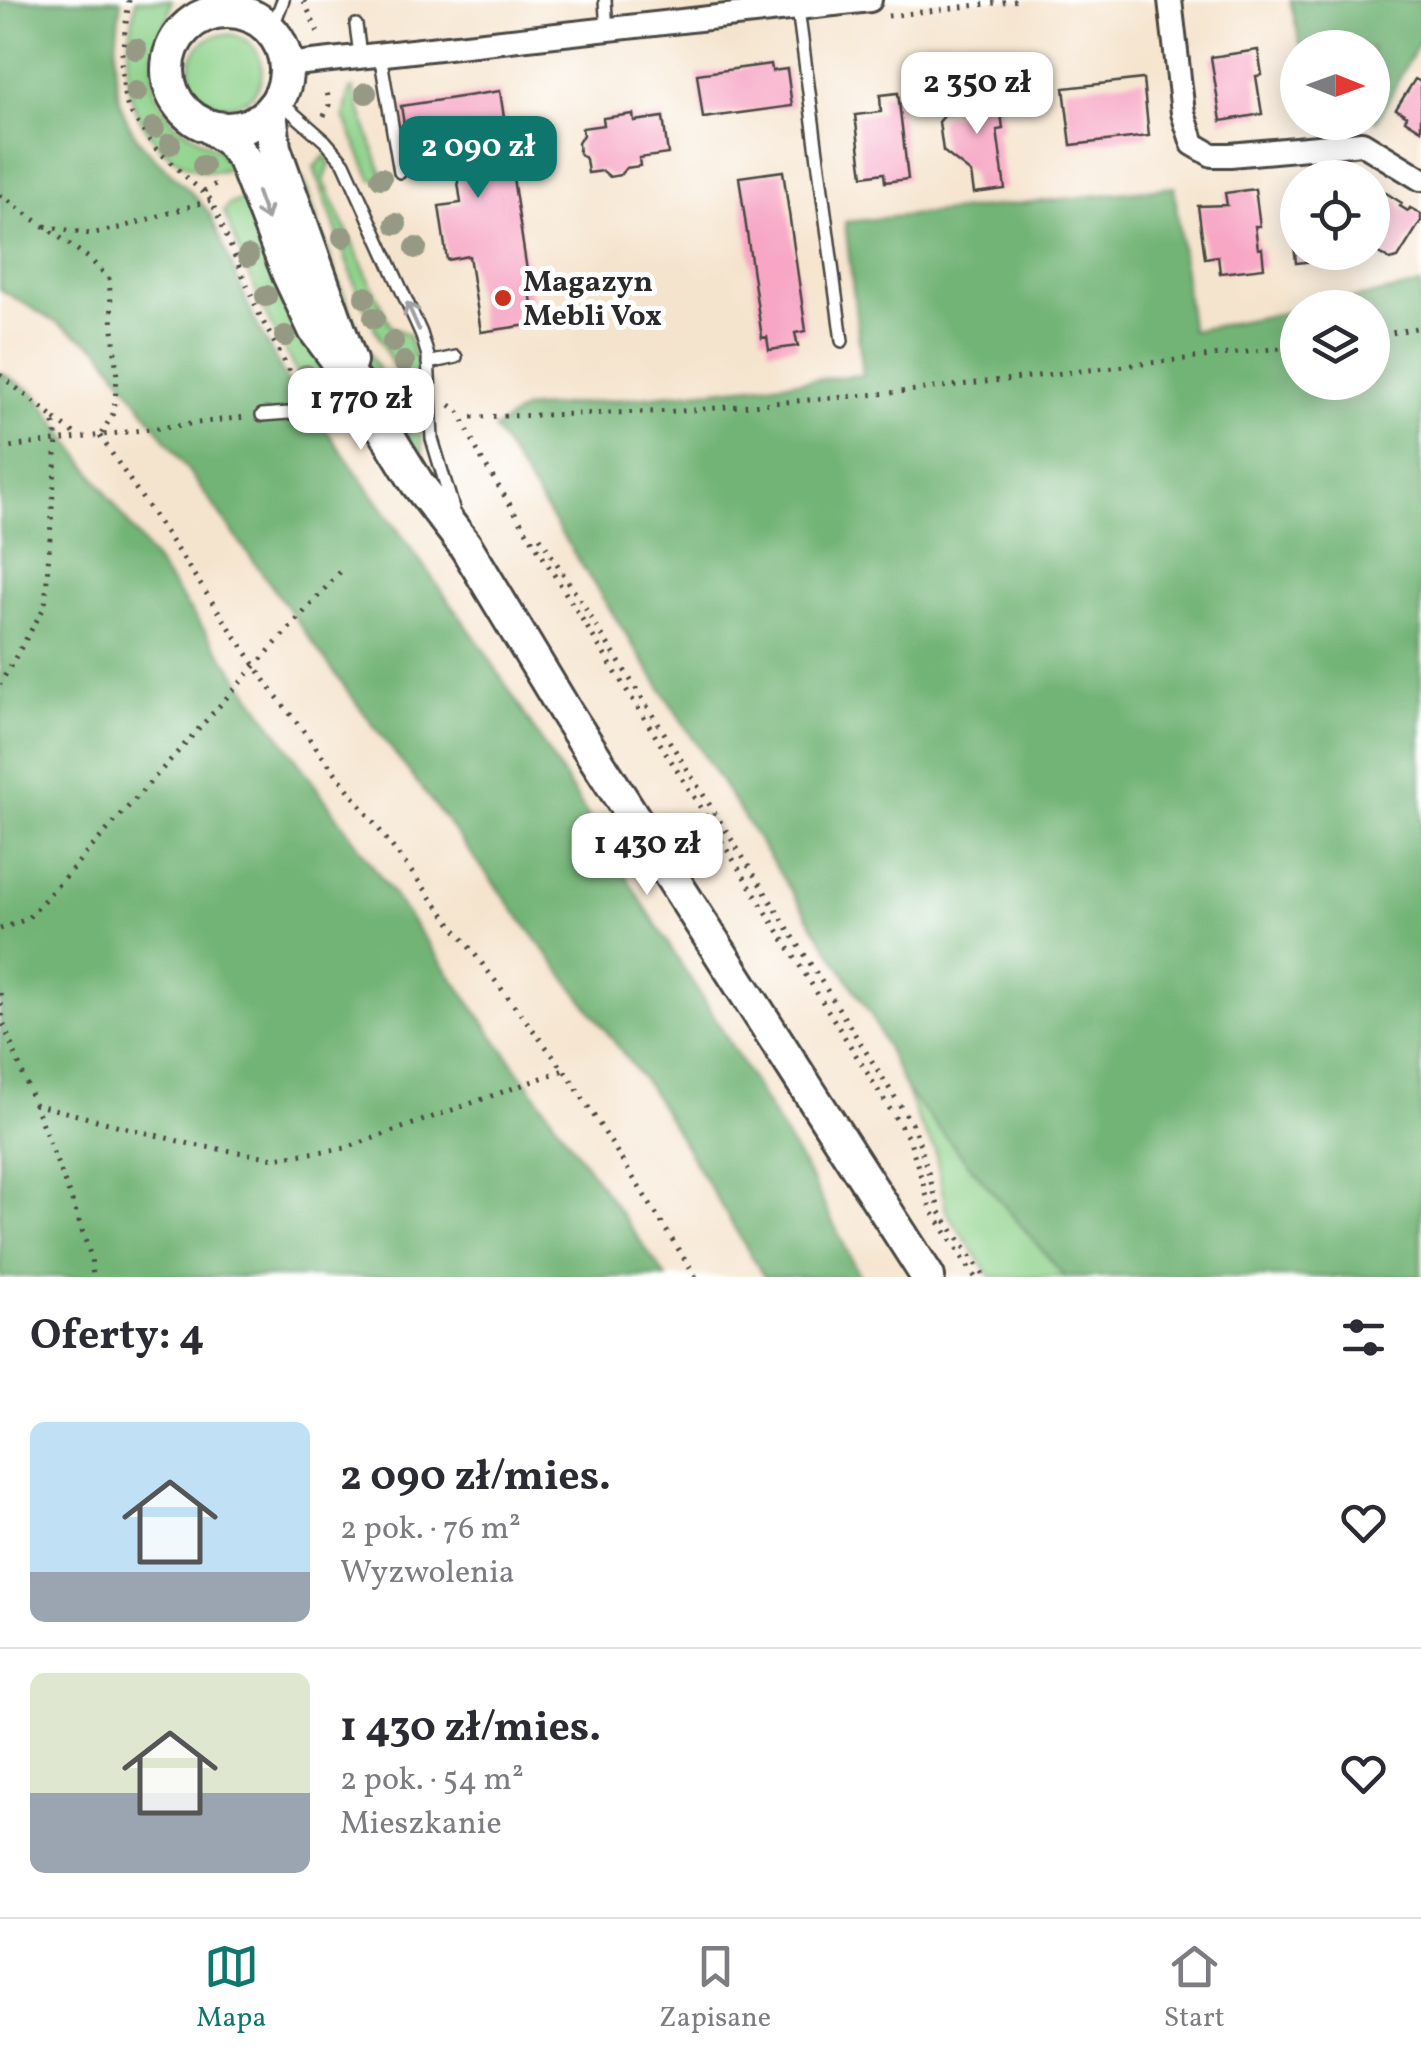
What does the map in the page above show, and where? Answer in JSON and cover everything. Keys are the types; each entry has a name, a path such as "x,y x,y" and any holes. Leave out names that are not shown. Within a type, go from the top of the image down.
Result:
{"main road":[{"path":"183,0 181,26 168,64 171,91 186,114 229,140 244,159 300,302 328,350 359,389 417,482 466,546 566,714 928,1277"},
{"path":"176,39 206,14 228,11 250,16 278,41 286,65 274,105 274,148 359,389"},
{"path":"210,127 240,128 257,121 274,105"}],"street":[{"path":"286,65 606,30 741,7 798,9 870,0"},
{"path":"1170,0 1183,113 1193,144 1212,154 1230,155 1362,143 1421,179"}],"lane":[{"path":"250,16 283,0"},
{"path":"605,0 606,30"},
{"path":"798,9 842,341"},
{"path":"356,25 370,54 400,172"},
{"path":"274,105 325,141 344,163 421,333 428,363 432,439 466,546"},
{"path":"428,363 456,358"},
{"path":"262,414 326,408 359,389"}],"path":[{"path":"128,0 121,61 128,109 143,135 211,200 260,316 301,392 305,412"},
{"path":"302,0 322,43"},
{"path":"319,123 327,111 327,90"},
{"path":"0,195 90,259 109,279 117,378 114,412 100,436"},
{"path":"42,226 90,234 211,200"},
{"path":"1390,333 1421,327"},
{"path":"472,417 738,406 890,393 1280,348"},
{"path":"0,376 80,438"},
{"path":"442,404 459,412 482,460 910,1141 931,1210 975,1277"},
{"path":"0,448 262,414"},
{"path":"0,684 45,606 58,440 53,417"},
{"path":"100,436 271,689 564,1070 696,1277"},
{"path":"540,538 915,1130 940,1212 985,1277"},
{"path":"0,929 26,920 340,572"},
{"path":"0,993 3,1023 79,1222 93,1277"},
{"path":"34,1104 194,1145 275,1158 346,1148 564,1070"}],"green space":[{"path":"0,0 121,0 115,61 126,118 150,153 210,214 254,319 295,396 298,426 322,424 484,650 713,1015 813,1182 860,1277 764,1277 651,1090 352,697 100,349 0,289"},
{"path":"136,0 171,0 169,16 152,57 155,93 174,123 218,150 233,168 215,172 181,163 166,152 142,121 128,76"},
{"path":"1290,0 1421,0 1421,43 1390,96 1390,30 1297,30"},
{"path":"226,34 251,45 262,70 251,95 226,106 201,95 190,70 201,45"},
{"path":"353,88 385,182 371,179 344,117"},
{"path":"325,156 330,164 324,181 391,327 409,335 417,356 418,398 409,396 404,389 357,291 314,167"},
{"path":"303,179 364,343 395,401 406,409 419,411 423,459 385,402 357,346 295,181"},
{"path":"1174,187 1191,331 1280,313 1280,400 1390,400 1390,291 1421,285 1421,1277 1065,1277 906,1090 871,1015 494,429 524,409 863,375 845,222"},
{"path":"248,197 328,372 327,390 311,401 263,309 224,212 228,205"},
{"path":"0,372 35,393 666,1277 0,1277"},
{"path":"906,1090 1065,1277 991,1277 946,1211 935,1150"}],"building":[{"path":"1258,50 1262,75 1256,76 1262,114 1221,121 1211,57"},
{"path":"771,64 772,71 787,69 792,106 703,118 697,74"},
{"path":"1143,79 1149,136 1071,145 1064,88"},
{"path":"1415,79 1421,82 1421,130 1396,109"},
{"path":"997,80 1003,129 997,130 1005,189 974,193 971,173 943,151 939,122 945,115 972,111 969,83"},
{"path":"500,91 535,324 481,332 469,256 447,260 439,206 461,203 454,154 410,161 401,106"},
{"path":"898,93 908,179 885,182 884,173 863,176 855,115 881,112 880,95"},
{"path":"633,114 634,121 663,117 668,154 639,158 640,166 626,168 620,175 588,173 586,159 579,153 582,128 604,125 603,118"},
{"path":"783,171 806,331 795,333 798,346 769,350 767,337 762,338 739,177"},
{"path":"1255,189 1260,226 1255,226 1264,268 1220,273 1218,256 1205,258 1198,206 1227,205 1225,193"},
{"path":"1390,195 1408,211 1410,208 1421,214 1421,221 1398,258 1390,260"}],"place":[{"name":"Magazyn Mebli Vox","path":"503,298"}]}
